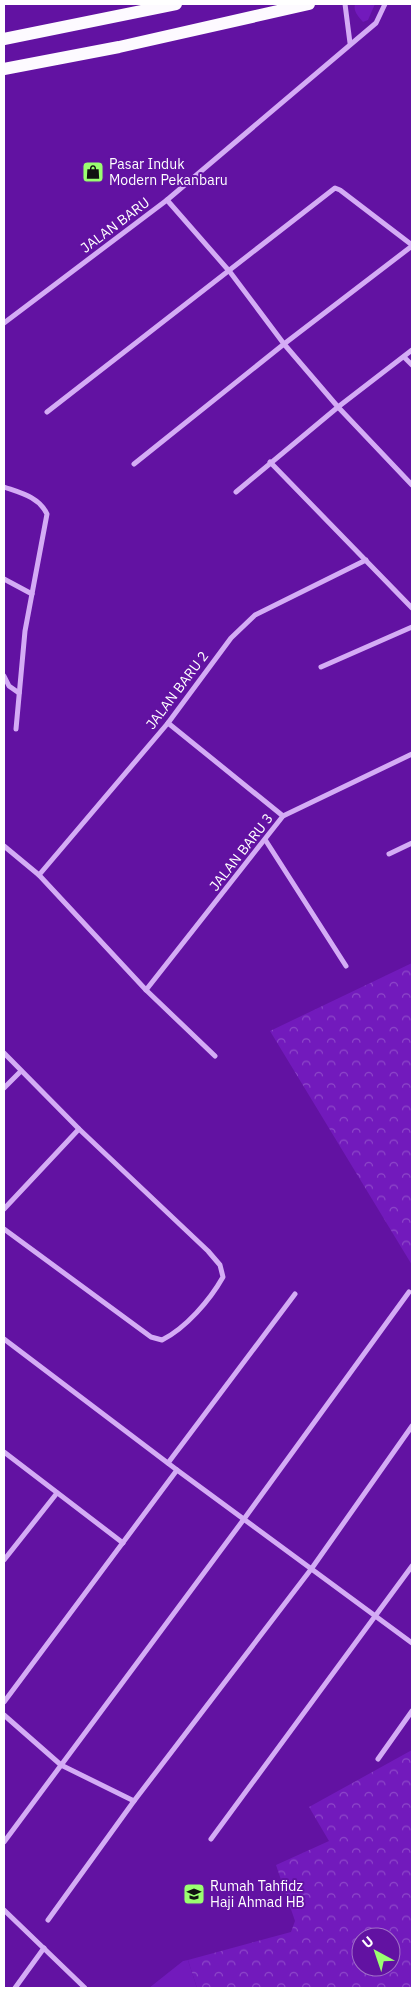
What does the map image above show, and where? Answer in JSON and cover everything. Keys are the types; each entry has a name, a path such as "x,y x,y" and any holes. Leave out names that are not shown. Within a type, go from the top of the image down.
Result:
{"main road":[{"path":"4,40 176,4"},
{"path":"4,69 119,47 309,4"}],"street":[{"path":"345,4 350,43"},
{"name":"JALAN BARU","path":"4,323 167,200 350,43 376,23 385,4"},
{"path":"47,412 230,272 335,188 412,246 284,344 134,464"},
{"path":"167,200 230,272 284,344 338,407 412,485"},
{"path":"236,492 338,407 412,350"},
{"path":"404,356 412,365"},
{"path":"270,462 412,608"},
{"path":"4,487 29,496 43,505 47,514 25,631 16,729"},
{"name":"JALAN BARU 2","path":"39,875 168,724 214,658 231,638 255,615 366,560"},
{"path":"4,579 32,594"},
{"path":"321,667 412,627"},
{"path":"4,676 9,686 19,693"},
{"path":"168,724 284,816"},
{"name":"JALAN BARU 3","path":"146,990 284,816 412,754"},
{"path":"266,841 346,966"},
{"path":"389,854 412,843"},
{"path":"4,846 39,875 146,990 215,1056"},
{"path":"4,1053 79,1130 208,1251 220,1265 223,1277 218,1287 183,1326 162,1340 151,1337 4,1229"},
{"path":"4,1088 21,1071"},
{"path":"4,1209 79,1130"},
{"path":"4,1842 244,1519 409,1292"},
{"path":"168,1463 295,1294"},
{"path":"4,1339 177,1470 412,1643"},
{"path":"48,1920 134,1801 312,1568 412,1426"},
{"path":"4,1452 123,1543"},
{"path":"4,1702 177,1470"},
{"path":"4,1560 57,1493"},
{"path":"211,1839 412,1566"},
{"path":"378,1759 412,1711"},
{"path":"4,1715 61,1765 134,1801"},
{"path":"4,1910 85,1988"},
{"path":"15,1988 44,1948"}],"green space":[{"path":"355,4 375,4 368,20 363,22 359,18 355,11"},
{"path":"412,963 412,1265 270,1031"},
{"path":"412,1750 412,1988 197,1988 188,1960 291,1932 295,1921 276,1865 329,1841 309,1807"},
{"path":"188,1960 197,1988 149,1988 183,1961"}],"place":[{"name":"Pasar Induk Modern Pekanbaru","path":"93,172"},
{"name":"Rumah Tahfidz Haji Ahmad HB","path":"194,1894"}]}
